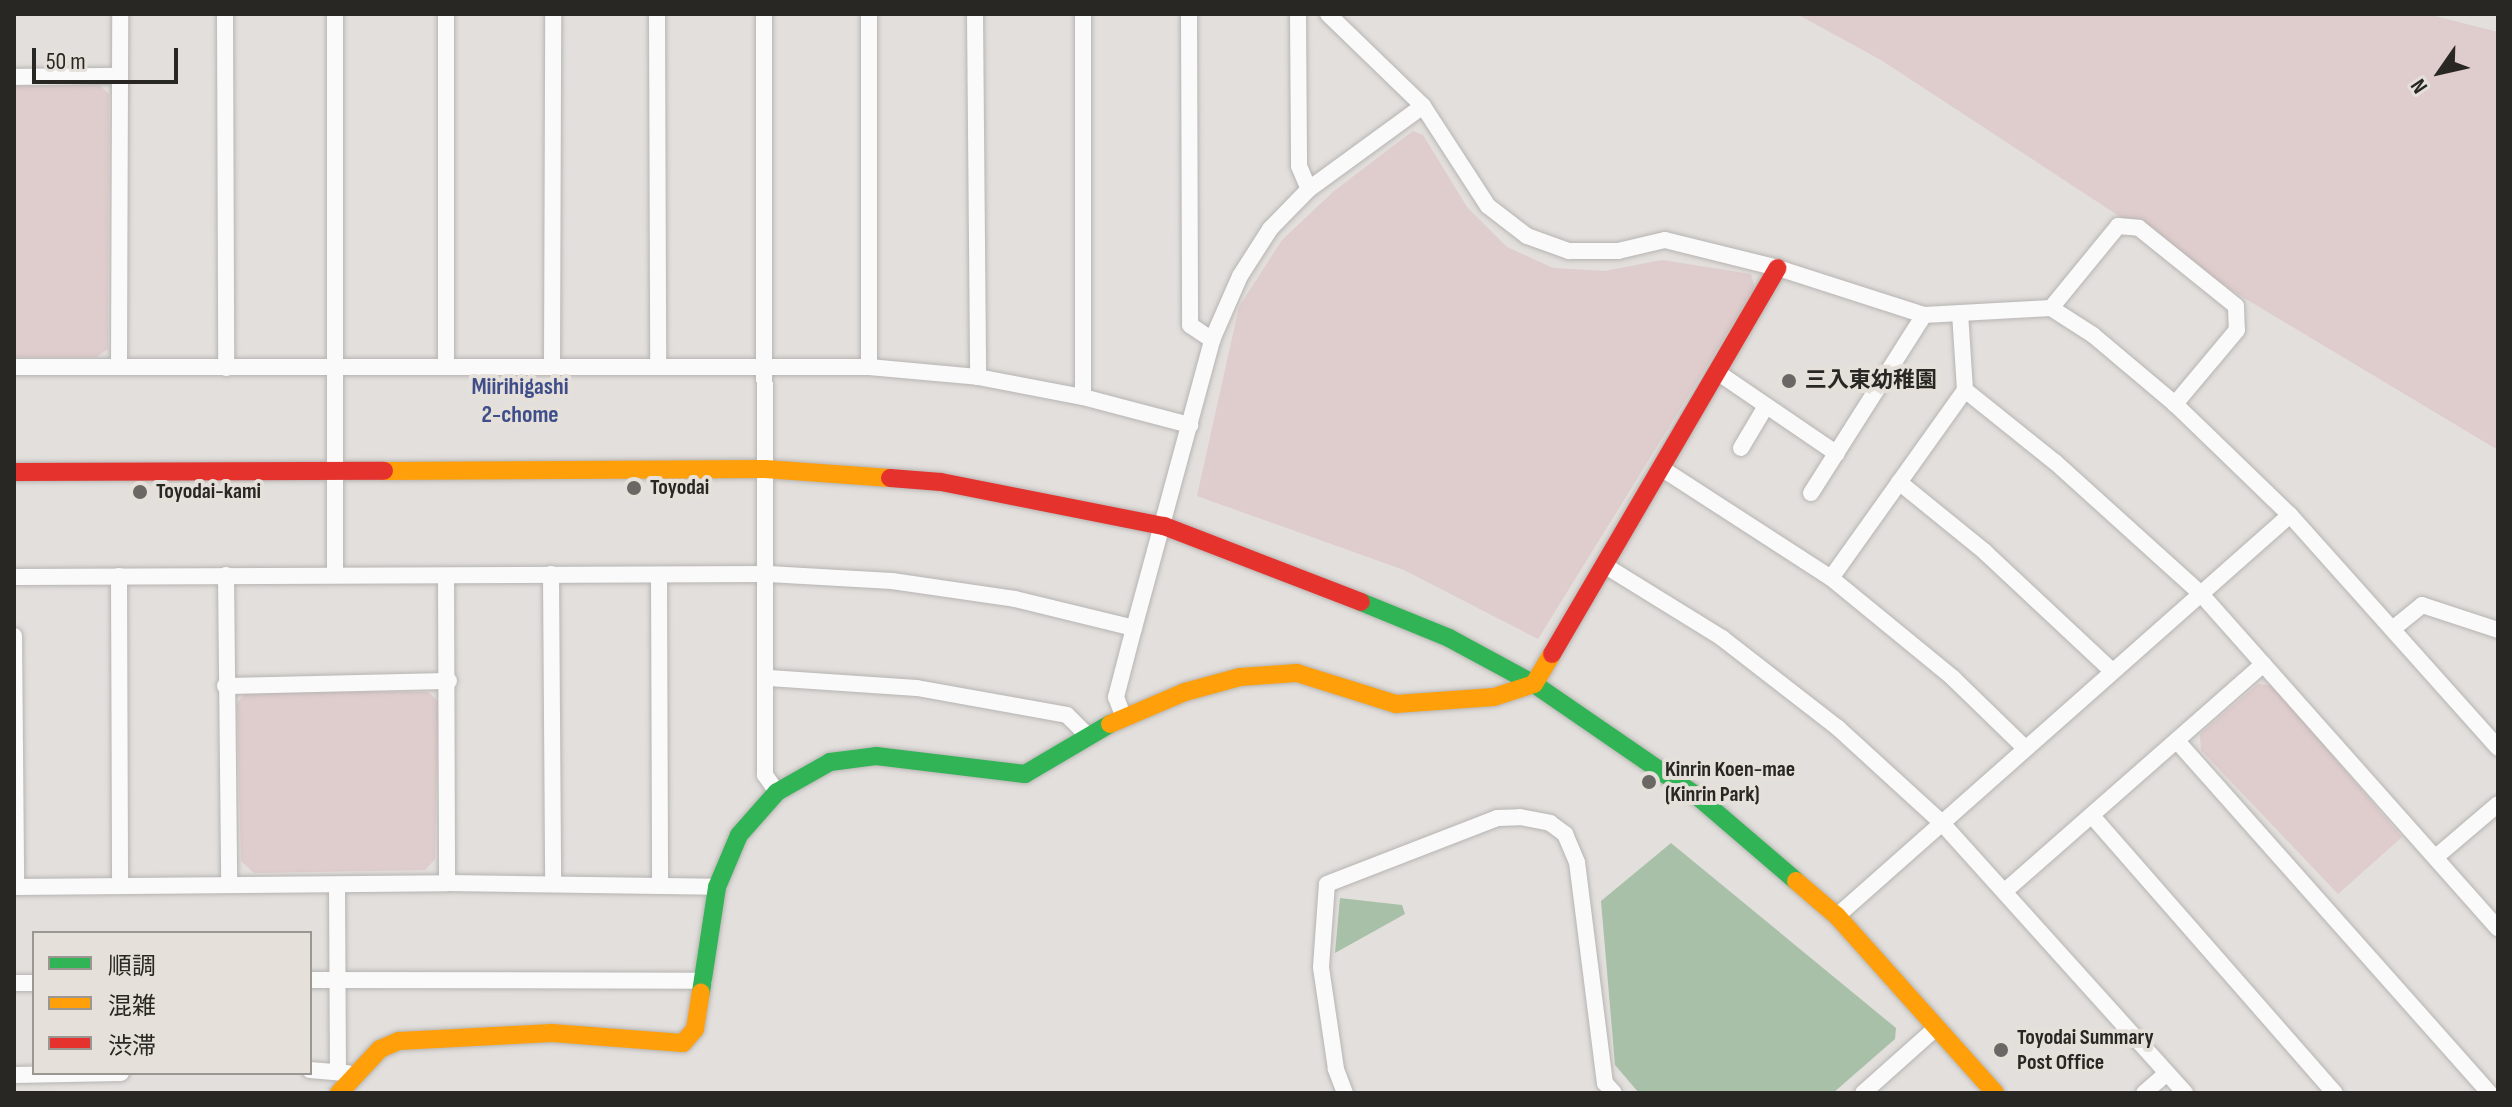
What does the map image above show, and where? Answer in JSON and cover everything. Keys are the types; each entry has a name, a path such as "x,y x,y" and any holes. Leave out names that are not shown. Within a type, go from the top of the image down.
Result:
{"street":[{"path":"119,367 120,14"},
{"path":"225,14 226,368"},
{"path":"335,14 335,575"},
{"path":"446,14 446,365"},
{"path":"552,363 553,14"},
{"path":"657,14 658,364"},
{"path":"764,14 764,365 769,678 765,775 777,792"},
{"path":"869,14 869,367"},
{"path":"975,14 978,377"},
{"path":"1083,14 1083,397"},
{"path":"1189,14 1190,325 1212,340"},
{"path":"1298,14 1299,166 1309,189"},
{"path":"1328,14 1423,106 1488,206 1527,236 1569,251 1618,251 1665,240 1778,268 1924,315 2051,308 2093,335 2175,404 2290,515 2395,627 2498,748"},
{"path":"14,77 118,76"},
{"path":"1124,718 1116,697 1134,628 1212,340 1240,276 1270,229 1309,189 1423,106"},
{"path":"2051,308 2118,226 2139,228 2236,306 2237,330 2175,404"},
{"path":"312,1070 345,1072 380,1049 399,1041 552,1033 683,1043 695,1029 717,887 739,835 777,792 830,762 876,756 1025,774 1086,734 1185,692 1240,677 1297,673 1396,704 1494,697 1534,684 1778,268"},
{"path":"1831,578 1965,390 1960,313"},
{"path":"1811,493 1924,315"},
{"path":"14,367 226,368 552,363 869,367 978,377 1083,397 1190,425"},
{"path":"1717,372 1837,454"},
{"path":"1965,390 2055,462 2201,594 2498,928"},
{"path":"1741,448 1766,406"},
{"path":"1661,468 1831,578 1953,678 2025,748"},
{"path":"14,472 765,469 941,482 1164,526 1357,597 1534,684 1697,796 1837,916 1995,1093"},
{"path":"1899,482 1985,552 2112,671"},
{"path":"1837,916 2290,515"},
{"path":"1604,565 1722,638 1838,728 1942,823 2185,1093"},
{"path":"551,574 553,883"},
{"path":"14,577 768,574 892,581 1015,599 1134,628"},
{"path":"226,575 229,885"},
{"path":"659,575 660,886"},
{"path":"119,576 120,886"},
{"path":"446,576 449,681 447,883"},
{"path":"2395,627 2422,605 2498,630"},
{"path":"14,636 15,887 553,883 717,887"},
{"path":"2005,891 2093,817 2263,664"},
{"path":"769,678 917,688 1067,715 1086,734"},
{"path":"225,686 449,681"},
{"path":"2177,741 2490,1093"},
{"path":"2437,856 2498,804"},
{"path":"1345,1093 1336,1069 1321,967 1327,884 1497,818 1520,817 1550,823 1565,834 1577,862 1605,1083 1614,1093"},
{"path":"2093,817 2335,1093"},
{"path":"337,885 335,980 345,1072 339,1093"},
{"path":"312,980 704,981"},
{"path":"1863,1093 1937,1027"},
{"path":"2144,1093 2167,1073"}],"shaded area":[{"path":"1797,14 2427,14 2498,32 2498,450 2241,296 1881,60"},
{"path":"98,84 109,94 108,349 96,357 14,357 14,86"},
{"path":"1413,131 1423,135 1467,207 1507,247 1553,268 1605,271 1662,260 1751,274 1755,288 1538,639 1404,570 1197,496 1239,307 1282,240 1334,191"},
{"path":"2258,684 2272,685 2402,837 2338,894 2201,750 2200,734"},
{"path":"246,691 428,692 438,701 435,859 425,870 254,873 241,861 237,704"},
{"path":"1671,843 1896,1028 1895,1039 1833,1093 1639,1093 1615,1065 1601,901"},
{"path":"1340,898 1402,905 1405,914 1335,953"}],"traffic: fast":[{"path":"1361,602 1449,638 1534,684 1697,796 1796,881"},
{"path":"701,992 717,887 739,835 777,792 830,762 876,756 1025,774 1110,724"}],"traffic: slow":[{"path":"384,471 765,469 890,478"},
{"path":"1110,724 1185,692 1240,677 1297,673 1396,704 1494,697 1534,684 1552,654"},
{"path":"1796,881 1837,916 1995,1093"},
{"path":"339,1093 380,1049 399,1041 552,1033 683,1043 695,1029 701,992"}],"traffic: jam":[{"path":"1552,654 1778,268"},
{"path":"14,472 384,471"},
{"path":"890,478 941,482 1164,526 1361,602"}],"place":[{"name":"三入東幼稚園","path":"1789,381"},
{"name":"Toyodai","path":"634,488"},
{"name":"Toyodai-kami","path":"140,492"},
{"name":"Kinrin Koen-mae (Kinrin Park)","path":"1649,782"},
{"name":"Toyodai Summary Post Office","path":"2001,1050"}],"district":[{"name":"Miirihigashi 2-chome","path":"520,401"}]}
